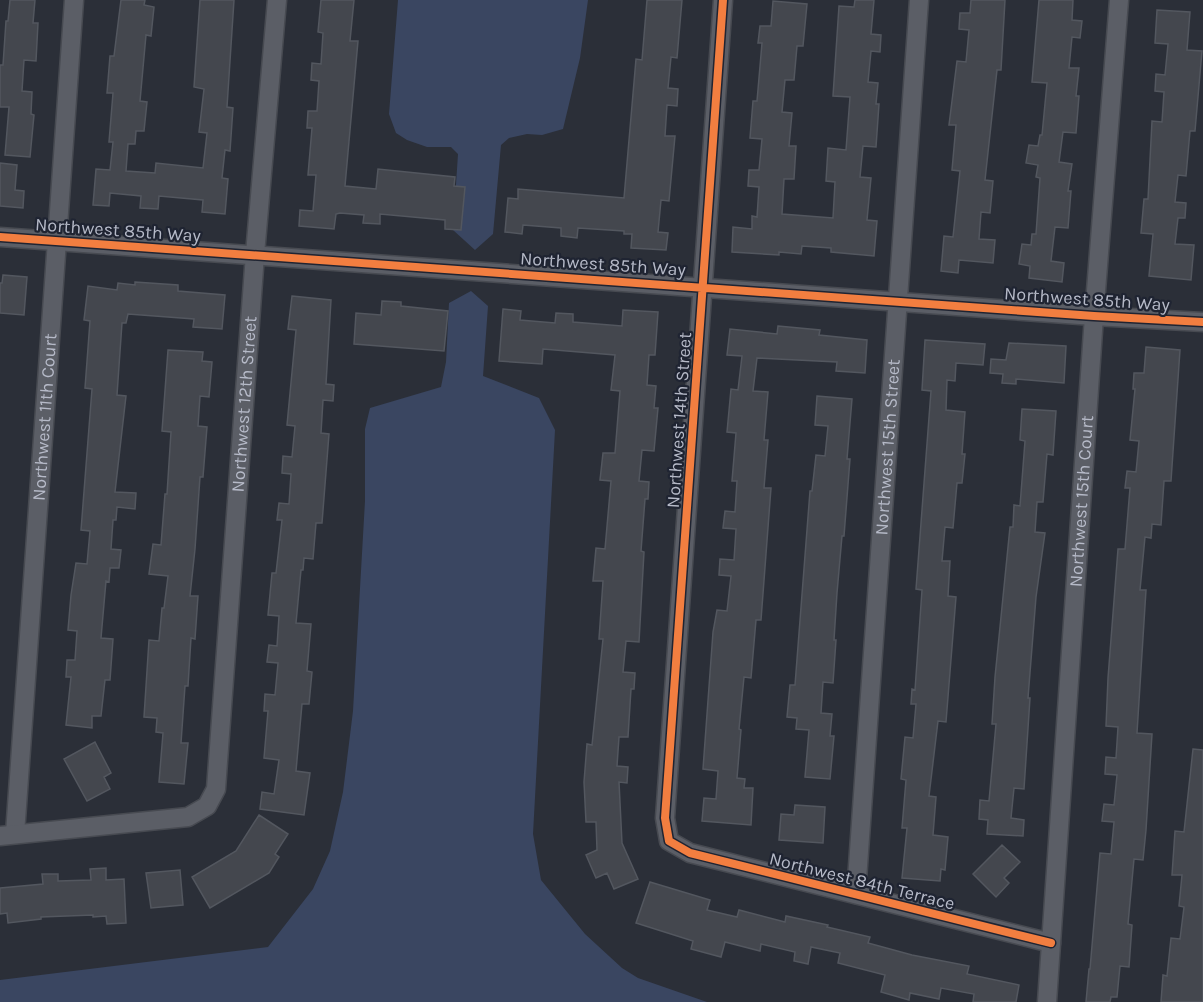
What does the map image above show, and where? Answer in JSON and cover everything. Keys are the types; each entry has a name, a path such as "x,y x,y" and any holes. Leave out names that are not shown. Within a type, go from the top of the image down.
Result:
{"street":[{"name":"Northwest 11th Court","path":"7,835 74,0"},
{"name":"Northwest 12th Street","path":"7,835 188,817 207,806 216,789 276,0"},
{"name":"Northwest 14th Street","path":"669,841 665,818 723,0"},
{"name":"Northwest 15th Street","path":"856,894 919,0"},
{"name":"Northwest 15th Court","path":"1047,1002 1094,316 1119,0"},
{"name":"Northwest 85th Way","path":"0,237 1203,322"},
{"name":"Northwest 84th Terrace","path":"669,841 690,854 1051,943"}],"water":[{"path":"398,0 588,0 580,58 563,129 542,135 527,134 509,138 501,145 493,234 475,250 453,230 458,154 451,147 427,147 407,140 396,133 389,114"},
{"path":"471,291 488,306 483,376 539,398 555,430 533,834 541,880 585,934 622,968 638,978 707,1002 0,1002 0,980 268,947 313,889 330,851 343,792 353,711 365,501 365,429 370,408 441,387 446,362 449,303"}],"building":[{"path":"10,0 35,0 33,23 38,23 36,61 24,60 22,91 32,92 31,114 34,115 30,157 5,155 9,107 0,107 0,65 3,65"},
{"path":"121,0 145,0 144,5 154,7 151,36 146,35 140,101 147,102 144,131 136,131 135,144 128,144 126,171 155,173 156,163 203,168 207,133 199,132 204,89 194,87 200,0 234,0 227,107 233,108 230,151 225,150 222,178 228,179 225,214 202,212 203,200 159,196 158,209 140,208 141,196 110,193 109,206 93,205 96,169 110,170 113,142 109,142 113,93 107,93 110,56 114,56"},
{"path":"321,0 354,0 350,41 358,41 345,186 376,189 378,169 455,177 454,186 465,187 461,230 445,229 445,220 380,214 380,224 363,223 364,215 340,213 336,214 334,229 299,226 300,210 313,211 316,175 308,175 312,128 307,128 308,111 317,111 319,81 311,80 312,63 321,64 323,33 318,32"},
{"path":"647,0 682,0 677,58 671,57 668,88 678,89 677,106 667,105 665,136 675,136 669,201 661,200 658,232 668,233 666,250 631,248 632,234 624,234 624,231 578,228 577,238 561,236 561,228 523,225 522,234 505,232 508,198 518,199 518,189 624,198 636,59 642,60"},
{"path":"855,0 874,0 871,34 881,35 880,52 871,51 868,82 878,83 876,147 863,146 860,177 871,178 867,220 877,221 874,256 831,252 831,248 802,246 801,254 732,252 733,227 752,229 752,216 757,217 759,187 748,186 749,170 759,170 762,139 750,138 753,101 757,101 762,43 758,43 760,26 771,26 773,1 807,4 803,46 797,46 794,80 785,80 782,112 792,113 789,146 796,146 794,179 784,179 782,214 833,218 835,182 826,181 828,148 846,150 850,97 833,96 839,6 854,7"},
{"path":"971,0 1005,0 1001,70 997,70 985,180 993,181 990,213 981,212 979,239 995,240 993,263 959,260 958,273 941,271 944,236 953,237 960,171 952,170 956,125 949,125 957,61 966,62 969,30 959,29 960,13 970,13"},
{"path":"1039,0 1073,0 1072,20 1082,21 1080,38 1072,37 1069,68 1079,68 1076,133 1063,132 1059,162 1072,164 1068,191 1071,191 1068,228 1055,227 1051,261 1064,263 1062,282 1029,278 1030,266 1019,264 1022,244 1031,245 1032,234 1036,234 1040,178 1036,177 1038,165 1026,163 1029,145 1038,146 1040,135 1042,135 1047,83 1032,82"},
{"path":"1157,10 1190,12 1187,50 1202,51 1195,131 1190,131 1186,176 1178,175 1175,202 1186,203 1185,218 1178,218 1175,244 1194,245 1191,280 1149,276 1153,234 1141,233 1144,199 1148,199 1152,121 1162,122 1164,92 1155,91 1156,74 1165,75 1168,44 1155,43"},
{"path":"0,163 17,165 15,190 24,191 23,208 0,206"},
{"path":"3,275 27,277 24,315 0,313 0,283 2,283"},
{"path":"135,282 178,285 178,291 225,295 222,329 193,327 194,319 128,314 126,323 122,323 117,395 126,396 115,492 136,493 135,509 117,507 116,520 113,520 111,549 121,550 119,568 110,568 109,582 106,581 101,638 113,639 110,680 105,680 101,716 92,716 92,728 66,725 71,677 66,677 67,660 75,660 77,631 68,630 71,595 76,563 87,564 90,531 81,530 92,389 85,388 90,321 84,320 88,286 117,290 118,283 135,285"},
{"path":"292,296 331,300 326,384 334,385 333,401 323,400 321,433 329,434 322,523 316,523 313,559 304,558 296,623 311,624 307,671 312,672 309,704 302,704 296,771 310,773 304,815 260,809 262,792 274,794 279,760 264,758 268,711 264,711 265,694 275,695 278,663 267,662 269,645 277,646 279,616 268,615 272,573 276,573 282,520 277,520 279,503 289,504 291,474 282,473 283,456 292,457 295,426 287,425 296,330 288,329"},
{"path":"382,301 401,302 401,306 448,311 444,351 354,344 356,313 381,315"},
{"path":"503,309 521,311 520,320 555,323 556,313 573,314 573,322 622,326 623,310 658,312 655,355 649,355 647,385 656,386 654,408 658,408 654,451 642,450 639,481 649,482 648,499 645,499 641,551 644,552 639,642 626,641 623,672 635,673 634,689 631,689 628,737 619,737 617,766 628,767 627,783 619,782 622,843 638,879 614,889 607,873 596,878 586,855 597,850 596,822 586,822 584,782 587,744 592,745 603,639 599,639 603,581 593,581 596,548 605,549 611,481 600,480 603,453 615,453 620,391 611,390 615,355 543,349 542,364 499,361"},
{"path":"778,326 820,330 819,335 867,340 865,373 836,371 837,362 757,358 753,391 768,392 764,440 768,440 764,488 771,488 761,620 756,620 751,678 744,677 739,729 741,730 737,778 745,779 744,788 753,788 751,825 702,821 704,798 716,799 718,771 703,769 713,632 717,610 727,611 731,576 719,575 720,559 734,560 736,529 723,528 725,511 735,512 737,481 732,481 736,433 727,432 731,389 738,390 742,356 727,355 730,329 777,334"},
{"path":"925,340 985,344 983,365 956,363 955,381 947,380 946,410 965,412 962,454 965,454 962,483 957,483 953,528 945,527 942,561 950,561 948,596 956,597 946,722 938,721 929,796 936,797 933,835 948,837 945,870 941,869 940,881 902,878 907,828 902,828 906,780 901,779 905,737 913,738 916,704 911,704 912,689 915,690 922,590 916,589 931,391 922,390"},
{"path":"1009,343 1066,346 1064,383 1016,379 1016,384 1002,383 1003,374 990,373 991,359 1006,360"},
{"path":"1146,347 1180,350 1171,481 1164,481 1161,525 1152,524 1151,538 1145,537 1140,590 1146,590 1137,733 1152,734 1146,830 1143,860 1134,859 1128,924 1132,925 1129,967 1120,966 1117,997 1111,997 1110,1002 1086,1002 1100,853 1111,854 1114,822 1102,821 1104,804 1114,805 1117,775 1105,774 1106,757 1116,758 1118,727 1106,726 1108,678 1118,549 1125,549 1130,488 1125,488 1127,471 1136,472 1139,441 1130,440 1135,389 1133,389 1134,373 1144,373"},
{"path":"168,350 203,352 202,361 212,362 209,397 200,396 198,426 207,427 203,477 200,477 190,596 198,596 195,639 191,638 188,686 185,686 181,743 188,743 184,784 159,782 163,733 156,732 157,718 144,717 149,640 159,641 168,576 149,574 153,544 161,545 165,494 167,494 171,432 162,431"},
{"path":"817,396 852,399 847,459 850,459 837,593 833,683 823,682 821,713 832,714 830,736 834,736 830,779 805,777 809,730 796,729 797,718 787,717 790,685 795,685 810,491 812,491 816,455 825,456 828,426 815,425"},
{"path":"1022,409 1056,411 1053,455 1047,454 1043,502 1037,502 1035,532 1045,533 1036,597 1024,789 1014,788 1011,818 1024,820 1023,836 987,834 988,820 979,819 980,800 989,801 996,724 992,724 995,677 1010,527 1013,527 1014,505 1020,506 1025,441 1020,440"},
{"path":"95,742 111,773 104,777 110,789 87,801 64,759"},
{"path":"1193,749 1203,750 1203,1002 1161,1002 1163,975 1167,976 1171,938 1180,939 1184,907 1179,906 1182,875 1172,875 1175,831 1184,832"},
{"path":"795,805 825,807 823,843 779,840 781,814 794,815"},
{"path":"259,815 288,834 275,854 279,857 269,873 210,908 192,877 236,851"},
{"path":"1002,845 1020,862 1004,878 1009,883 996,897 973,874"},
{"path":"106,868 106,880 124,879 126,923 107,924 106,916 93,917 93,915 41,917 41,919 8,923 7,913 0,914 0,888 43,884 42,874 58,874 58,881 91,880 90,869"},
{"path":"180,870 183,905 151,908 146,873"},
{"path":"650,882 710,900 707,910 737,917 739,910 785,922 786,916 870,937 868,943 912,955 969,966 967,974 1019,985 1016,1002 973,1002 974,994 941,988 939,999 910,993 909,1000 881,992 885,975 838,963 840,953 811,947 808,964 794,961 795,952 761,944 760,951 725,942 721,957 691,949 693,941 636,923"}],"cycle path":[{"path":"723,0 665,818 669,841 690,853 1051,943"},
{"path":"0,237 1203,322"}]}
